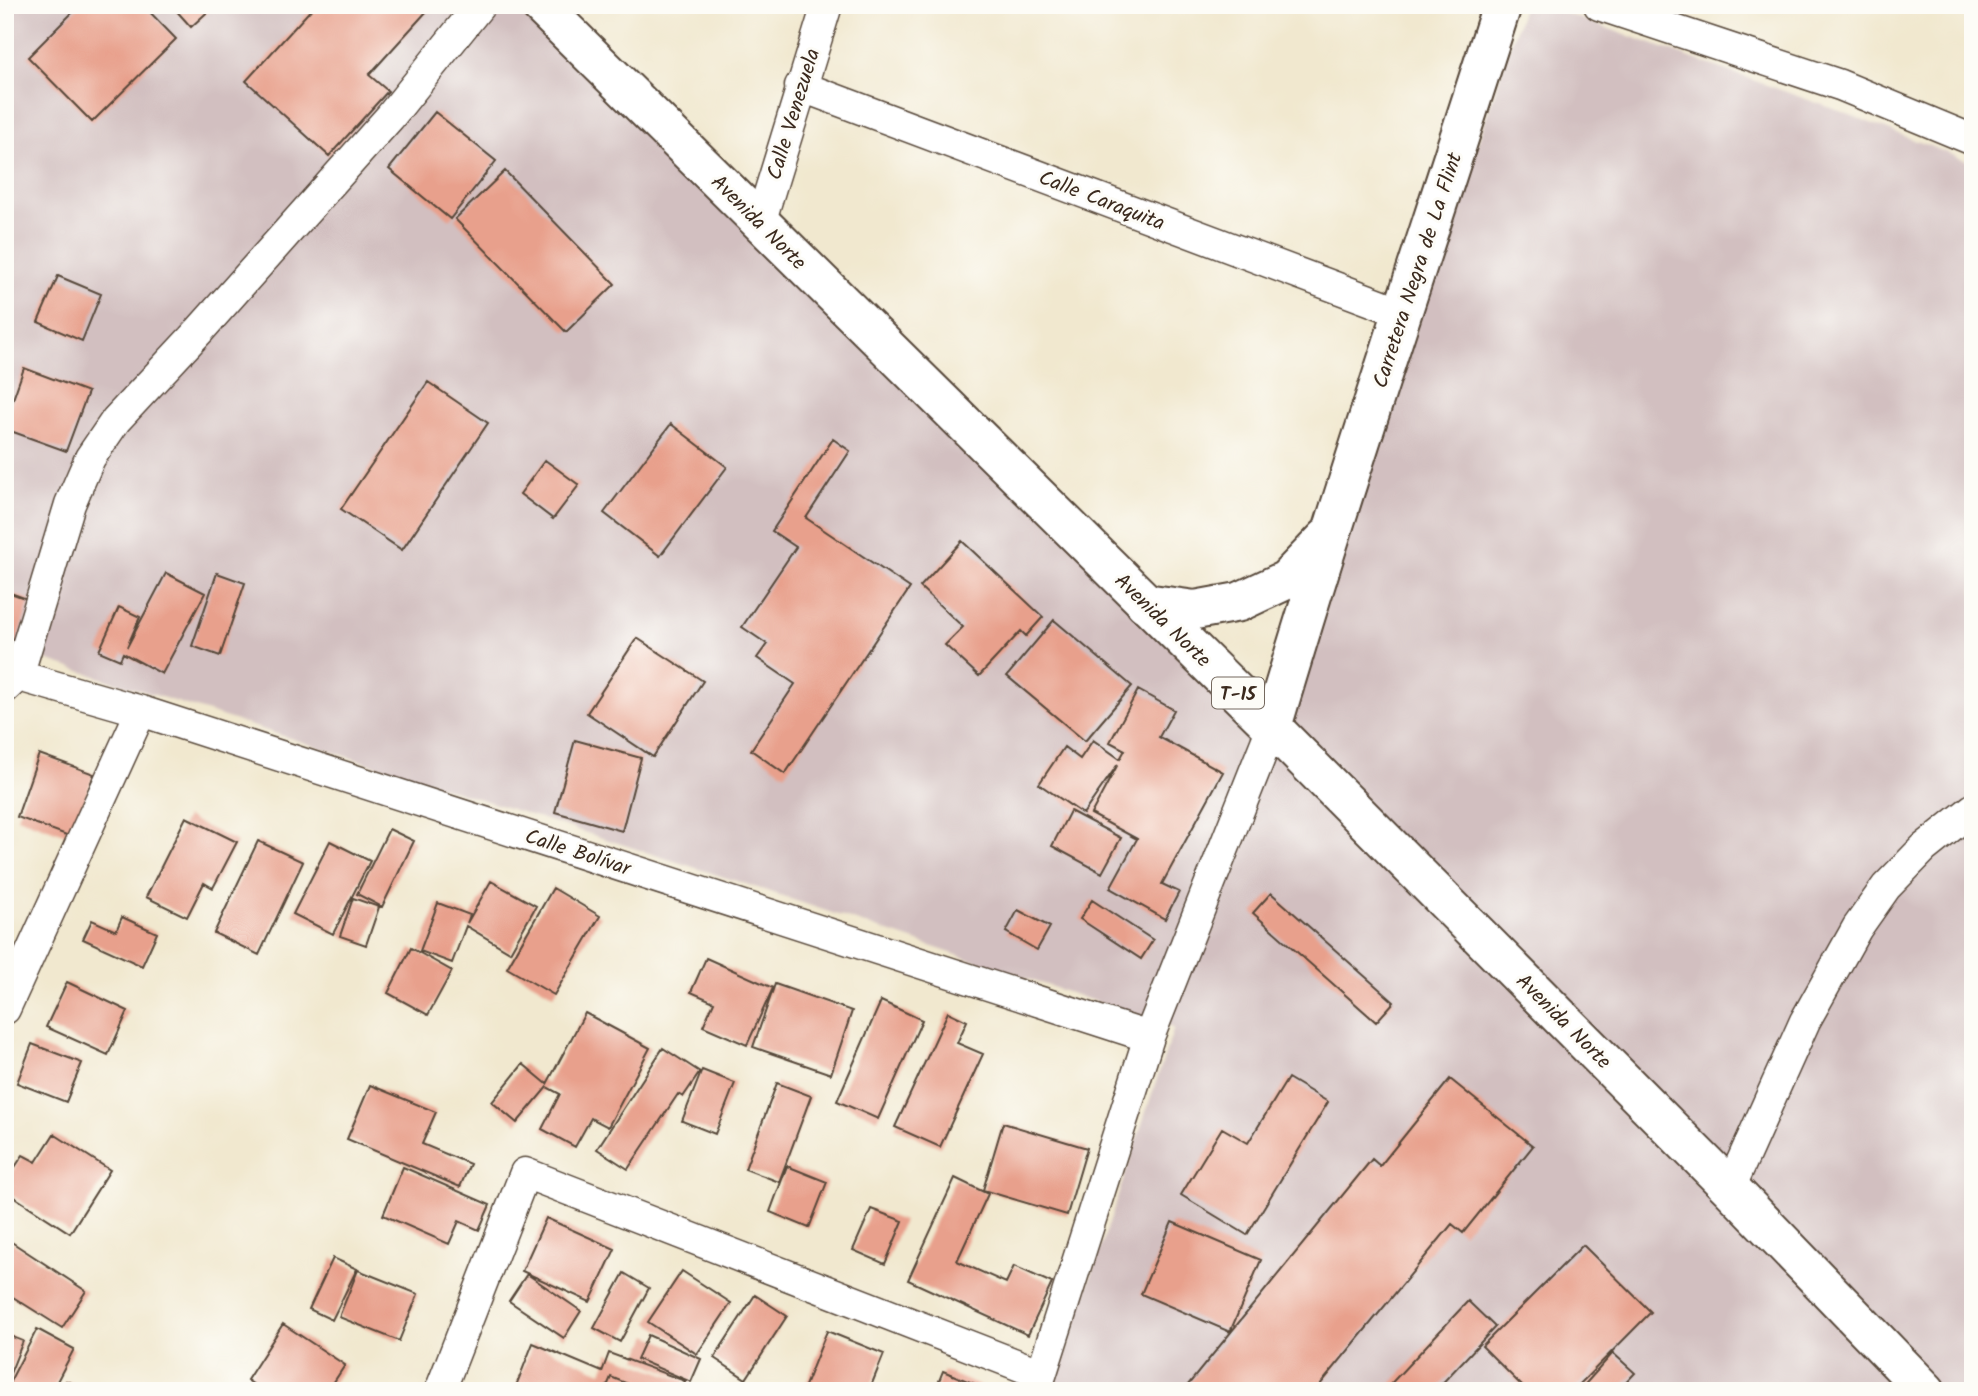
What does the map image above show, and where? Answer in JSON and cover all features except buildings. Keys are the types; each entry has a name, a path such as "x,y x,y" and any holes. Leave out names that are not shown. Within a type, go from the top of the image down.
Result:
{"main road":[{"name":"Avenida Norte","path":"540,5 1272,727 1730,1188 1926,1391"},
{"name":"Carretera Negra de La Flint","path":"1272,727 1330,534 1502,5"},
{"name":"Carretera Negra de La Flint","path":"1145,603 1195,610 1239,602 1286,579 1330,534"}],"street":[{"path":"10,679 70,504 90,458 109,430 390,117 480,5"},
{"name":"Calle Venezuela","path":"760,223 827,5"},
{"path":"1599,5 1840,85 1973,140"},
{"name":"Calle Caraquita","path":"800,86 1404,313"},
{"name":"Calle Bolívar","path":"10,679 141,711 1149,1037"},
{"path":"5,1009 141,711"},
{"path":"440,1391 525,1172 1039,1382 1149,1037 1272,727"},
{"path":"1730,1188 1805,1021 1857,929 1886,887 1924,848 1973,808"}],"shaded area":[{"path":"5,5 522,5 1276,745 1524,5 1542,5 1845,113 1973,163 1973,1391 1053,1391 1174,1028 749,885 5,647"}]}
